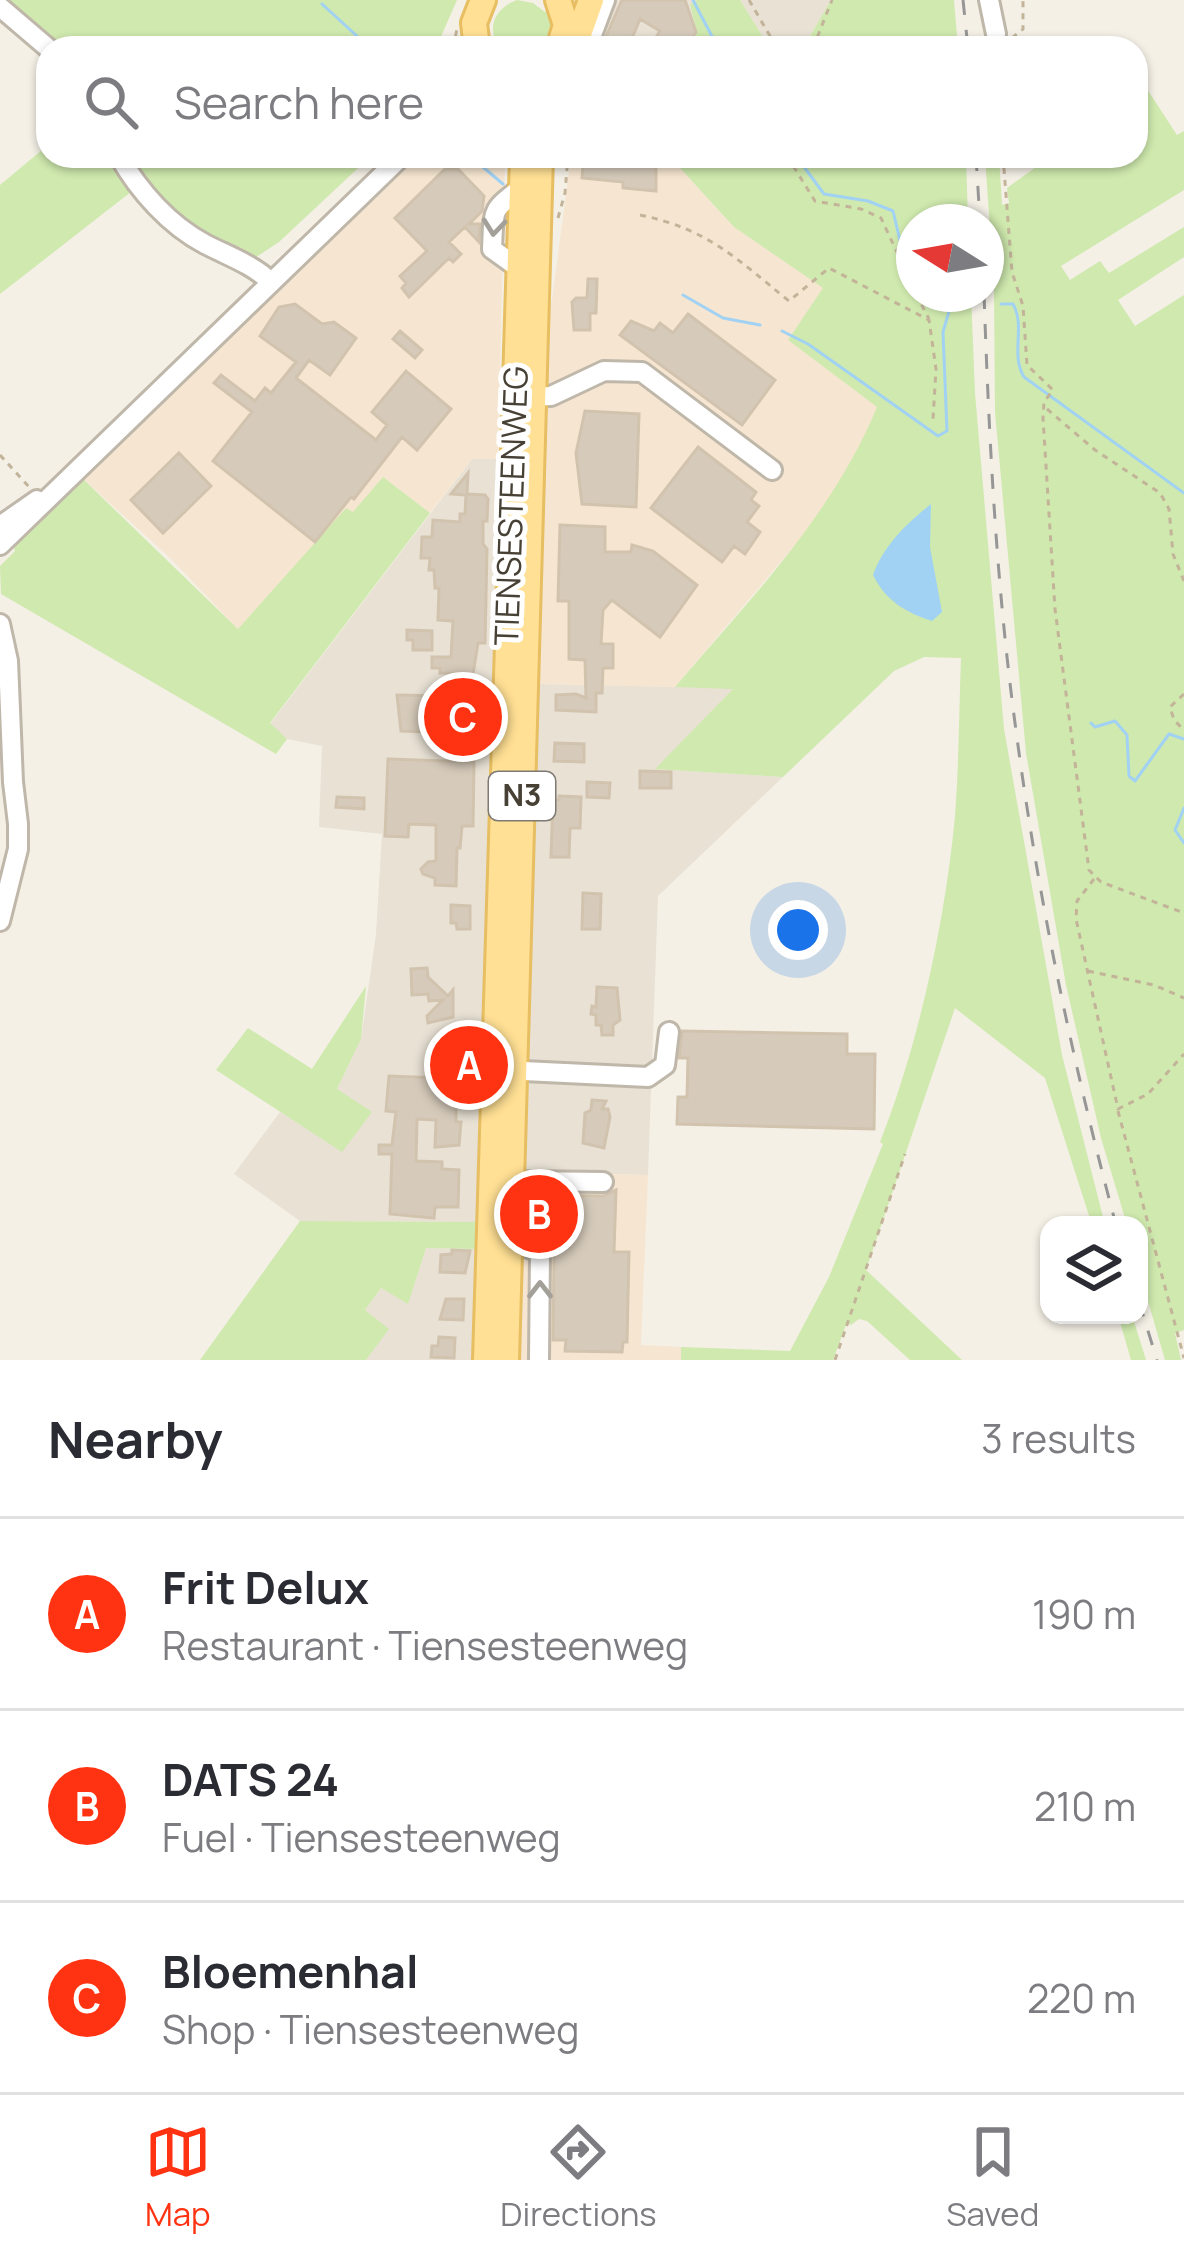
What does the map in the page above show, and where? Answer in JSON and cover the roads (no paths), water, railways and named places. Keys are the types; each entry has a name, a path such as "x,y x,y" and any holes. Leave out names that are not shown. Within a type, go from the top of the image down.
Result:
{"main road":[{"path":"475,36 474,23 483,0"},
{"path":"578,36 592,0"},
{"path":"564,36 566,6"},
{"name":"TIENSESTEENWEG","path":"522,397 518,267 534,168"},
{"name":"TIENSESTEENWEG","path":"506,1360 519,1245 504,1070 515,448 534,168"},
{"name":"TIENSESTEENWEG","path":"486,1360 511,1176"}],"street":[{"path":"592,36 605,0"},
{"path":"989,0 996,34"},
{"path":"0,7 36,38"},
{"path":"127,168 177,226 250,266 271,283"},
{"path":"0,545 390,168"},
{"path":"522,397 551,396 604,371 642,372 772,470"},
{"path":"0,526 56,488"},
{"path":"0,624 8,661 18,824 18,849 0,921"},
{"path":"504,1070 648,1077 665,1065 669,1032"},
{"path":"511,1176 603,1182"},
{"path":"519,1245 540,1252 539,1360"}],"water":[{"path":"931,504 930,547 942,612 932,621 897,604 873,575 897,536"}],"waterway":[{"path":"693,0 712,36"},
{"path":"322,4 357,36"},
{"path":"484,168 503,184"},
{"path":"805,168 824,194 868,201 893,211 896,224"},
{"path":"683,295 723,318 760,325"},
{"path":"1004,304 1013,304 1017,313 1018,359 1024,377 1184,493"},
{"path":"782,331 808,344 938,436 947,431 943,332 949,312"},
{"path":"1091,723 1095,727 1115,721 1127,735 1129,776 1135,781 1169,734 1184,739"},
{"path":"1184,808 1175,830 1184,843"}],"railway":[{"path":"963,0 967,36"},
{"path":"977,168 979,204"},
{"path":"985,312 998,563 1024,787 1057,976 1114,1216"},
{"path":"1146,1324 1157,1360"}],"place":[{"name":"Bloemenhal","path":"463,717"},
{"name":"Frit Delux","path":"469,1065"},
{"name":"DATS 24","path":"539,1214"}]}
